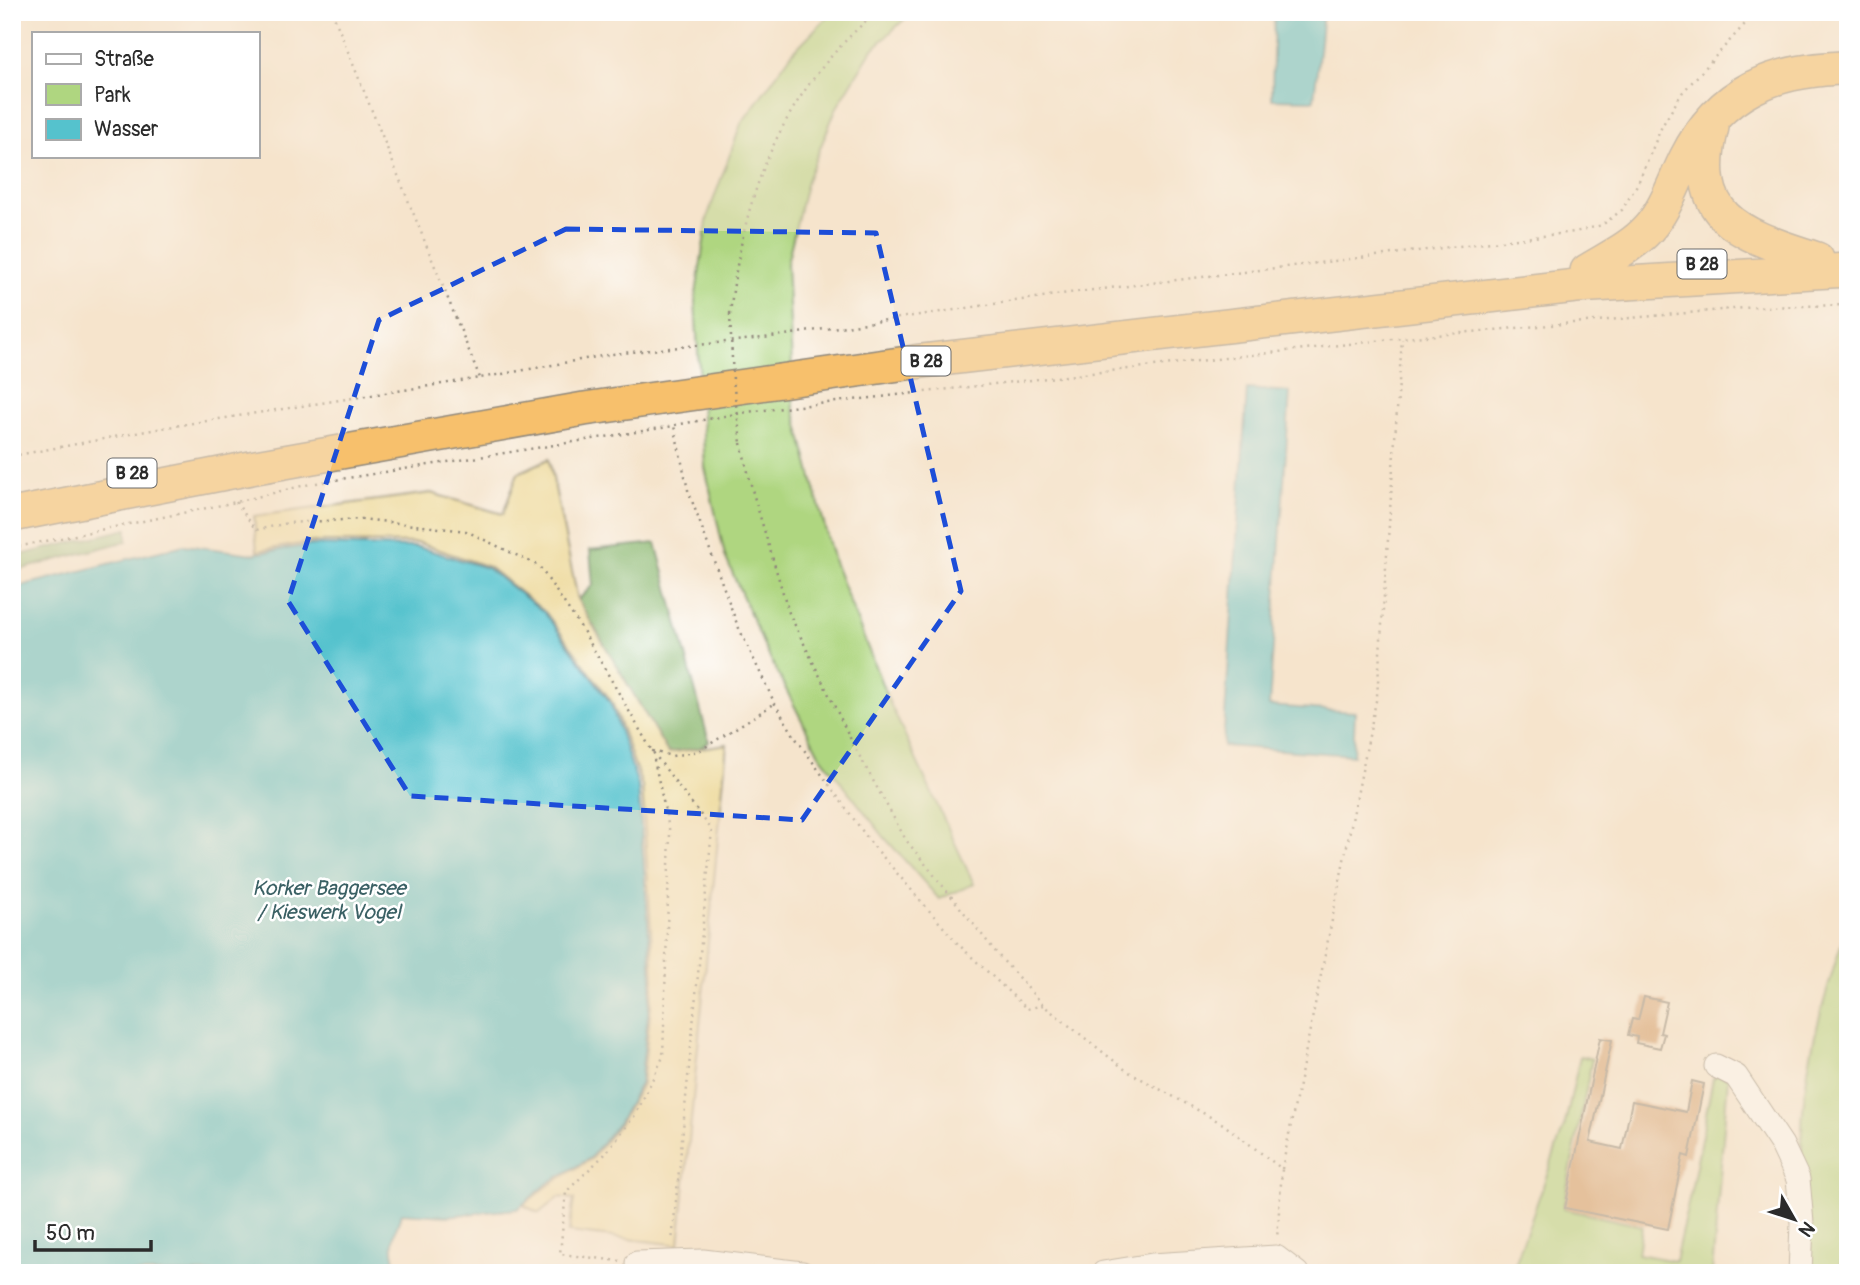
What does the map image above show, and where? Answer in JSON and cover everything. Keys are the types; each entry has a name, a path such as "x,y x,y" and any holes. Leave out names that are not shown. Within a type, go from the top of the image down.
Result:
{"highway":[{"path":"1587,271 1636,241 1650,227 1663,208 1695,139 1736,97 1755,85 1787,73 1848,68"},
{"path":"1714,117 1706,152 1706,179 1721,215 1748,234 1774,245 1838,263"},
{"name":"B 28","path":"12,497 252,449 537,401 887,349 1307,298 1631,267 1838,263"},
{"name":"B 28","path":"12,515 256,467 570,412 914,362 1576,286 1838,263"}],"street":[{"path":"1716,1066 1736,1076 1782,1145 1798,1178 1802,1223 1800,1273"},
{"path":"1103,1273 1152,1265 1276,1257 1297,1273"},
{"path":"637,1263 802,1273"}],"path":[{"path":"332,12 480,378"},
{"path":"876,12 832,57 786,120 771,150 745,220 730,314 733,381 741,443 752,493 789,613 854,746 906,839 999,956 1043,1005 1127,1071 1223,1124 1282,1168"},
{"path":"12,456 168,427 613,355 764,338 1069,293 1588,229 1602,225 1622,210 1638,183 1662,126 1682,93 1756,12"},
{"path":"12,548 236,502 309,484 747,412 1402,338 1756,307 1848,305"},
{"path":"1276,1257 1282,1168 1377,696 1402,338"},
{"path":"674,426 688,490 737,624 775,704 797,740 871,843 958,944 1027,1009 1043,1005"},
{"path":"236,502 256,530 288,523 362,519 466,531 539,566 582,629 652,751 712,830 666,1266"},
{"path":"652,751 672,756 699,751 775,704"},
{"path":"637,1263 560,1254 566,1192 604,1155 636,1114 663,1057 670,832 652,751"}],"highlighted area":[{"path":"566,229 876,233 961,591 802,820 410,796 288,601 379,320"}],"green space":[{"path":"832,12 912,12 871,51 836,109 807,180 787,263 794,409 834,562 888,699 974,884 939,899 885,838 819,754 766,650 725,556 705,467 695,301 708,215 741,124 792,53"},
{"path":"127,529 127,541 12,572 12,557"},
{"path":"656,543 709,742 699,748 668,753 578,600 593,585 590,550"},
{"path":"1848,922 1848,1234 1839,1273 1804,1273 1793,1154 1802,1150 1802,1121 1809,1063"},
{"path":"1580,1056 1592,1059 1563,1209 1642,1226 1638,1254 1675,1261 1713,1078 1718,1075 1728,1078 1712,1273 1512,1273 1565,1124"}],"sand":[{"path":"549,459 578,600 668,753 727,744 679,1245 569,1232 574,1199 559,1197 539,1213 523,1205 591,1159 620,1123 642,1084 654,979 642,786 612,702 546,613 489,567 419,543 313,542 257,551 254,516 431,493 503,514 518,473"}],"water":[{"path":"1274,12 1323,12 1314,100 1272,99"},
{"path":"1247,389 1290,392 1269,706 1355,712 1353,755 1223,746"},
{"name":"Korker Baggersee / Kieswerk Vogel","path":"184,545 253,554 313,545 418,547 487,568 544,612 610,702 638,785 652,979 640,1084 619,1122 590,1158 548,1183 517,1209 446,1216 402,1213 393,1243 400,1273 12,1273 12,588"}],"building":[{"path":"1644,997 1667,1002 1660,1033 1664,1034 1660,1048 1636,1043 1637,1037 1628,1035 1632,1019 1638,1020"},
{"path":"1600,1038 1612,1040 1590,1142 1622,1149 1632,1101 1686,1112 1692,1081 1704,1084 1689,1157 1683,1155 1668,1229 1565,1208"}]}
